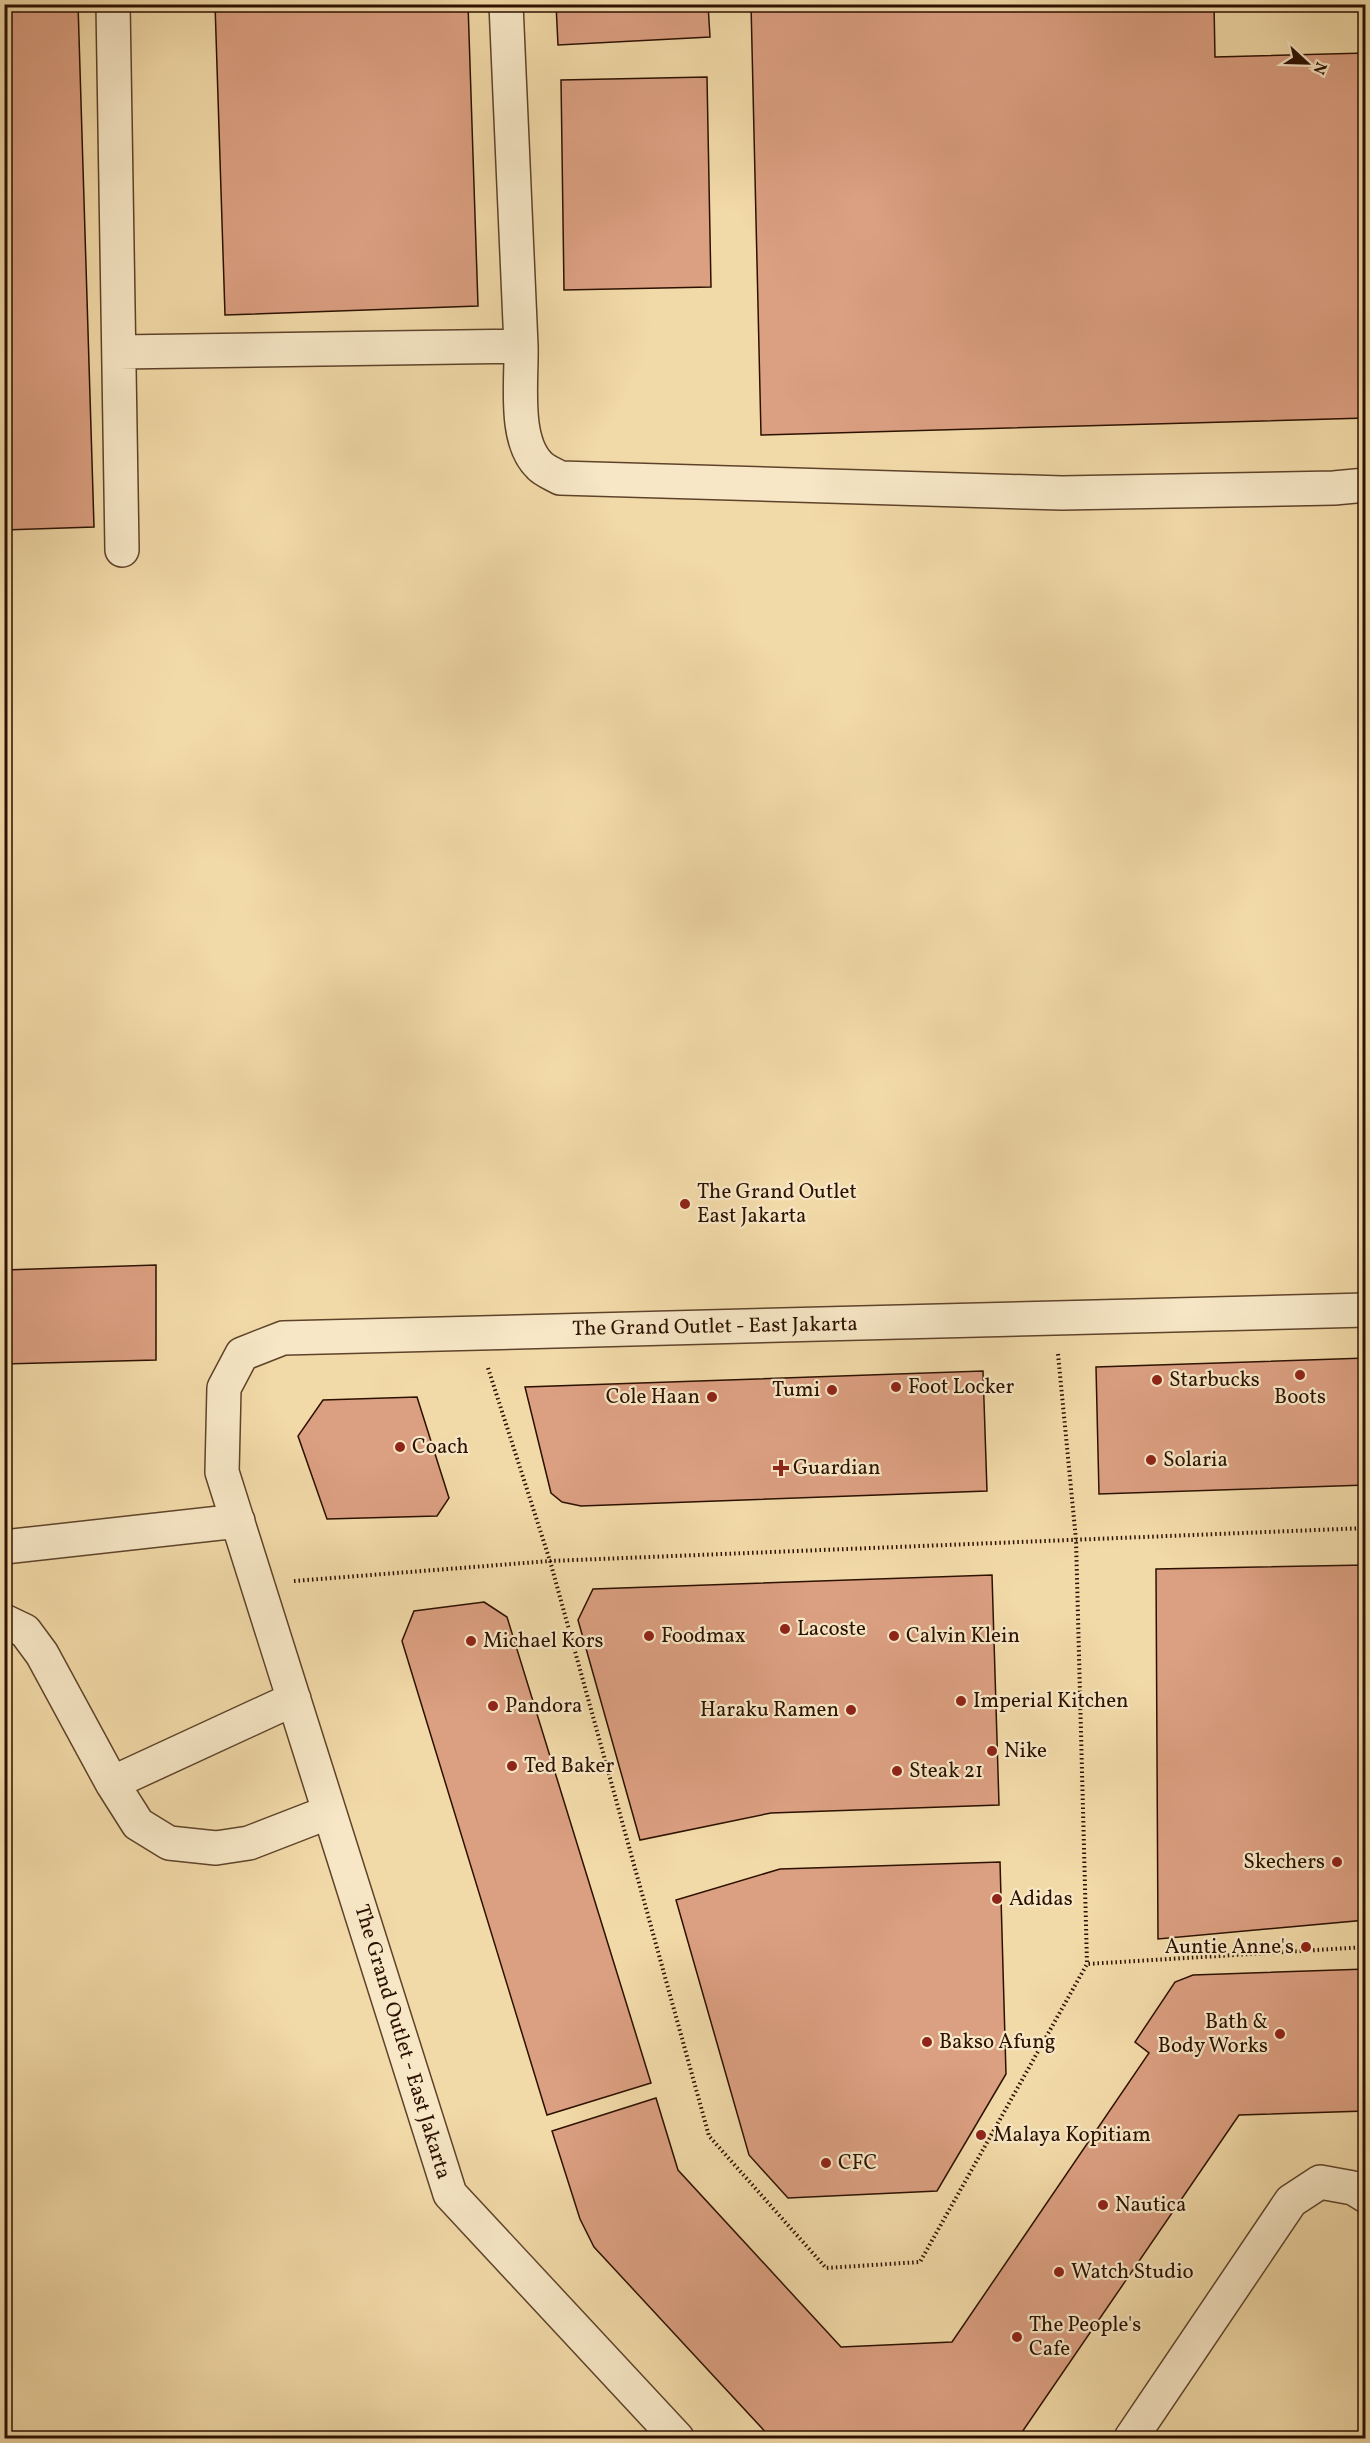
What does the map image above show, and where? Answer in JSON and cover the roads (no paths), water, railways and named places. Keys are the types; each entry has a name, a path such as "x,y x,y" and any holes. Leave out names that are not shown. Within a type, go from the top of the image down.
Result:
{"lane":[{"path":"113,4 122,550"},
{"path":"506,4 521,346 522,436 530,454 541,468 560,478 1062,493 1365,486"},
{"path":"119,352 521,346"},
{"name":"The Grand Outlet - East Jakarta","path":"677,2439 450,2194 222,1472 225,1388 242,1354 283,1338 1365,1310"},
{"path":"4,1547 238,1521"},
{"path":"4,1622 25,1631 42,1654 112,1783 138,1824 169,1843 216,1848 249,1843 329,1812"},
{"path":"112,1783 294,1699"},
{"path":"1131,2439 1291,2200 1320,2182 1353,2188 1365,2196"}],"place":[{"name":"The Grand Outlet East Jakarta","path":"685,1204"},
{"name":"Boots","path":"1300,1375"},
{"name":"Starbucks","path":"1157,1380"},
{"name":"Foot Locker","path":"896,1387"},
{"name":"Tumi","path":"832,1390"},
{"name":"Cole Haan","path":"712,1397"},
{"name":"Coach","path":"400,1447"},
{"name":"Solaria","path":"1151,1460"},
{"name":"Guardian","path":"781,1468"},
{"name":"Lacoste","path":"785,1629"},
{"name":"Foodmax","path":"649,1636"},
{"name":"Calvin Klein","path":"894,1636"},
{"name":"Michael Kors","path":"471,1641"},
{"name":"Imperial Kitchen","path":"961,1701"},
{"name":"Pandora","path":"493,1706"},
{"name":"Haraku Ramen","path":"851,1710"},
{"name":"Nike","path":"992,1751"},
{"name":"Ted Baker","path":"512,1766"},
{"name":"Steak 21","path":"897,1771"},
{"name":"Skechers","path":"1337,1862"},
{"name":"Adidas","path":"997,1899"},
{"name":"Auntie Anne's","path":"1306,1947"},
{"name":"Bath & Body Works","path":"1280,2034"},
{"name":"Bakso Afung","path":"927,2042"},
{"name":"Malaya Kopitiam","path":"981,2135"},
{"name":"CFC","path":"826,2163"},
{"name":"Nautica","path":"1103,2205"},
{"name":"Watch Studio","path":"1059,2272"},
{"name":"The People's Cafe","path":"1017,2337"}]}
